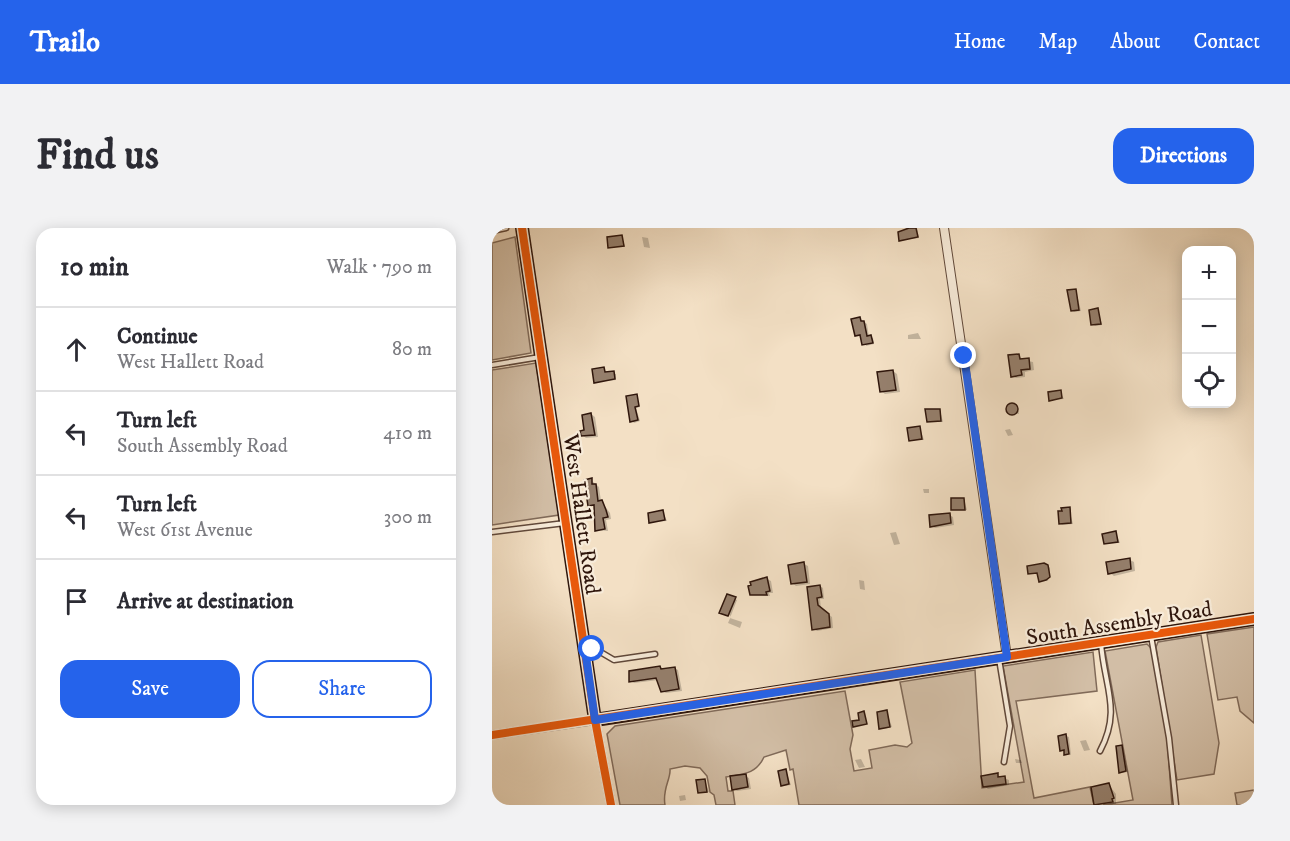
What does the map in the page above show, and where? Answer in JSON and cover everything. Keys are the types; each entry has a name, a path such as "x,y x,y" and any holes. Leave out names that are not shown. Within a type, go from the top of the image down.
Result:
{"street":[{"name":"West Hallett Road","path":"522,228 595,720 610,805"},
{"path":"944,228 1003,658"},
{"name":"South Assembly Road","path":"492,735 1254,619"}],"lane":[{"path":"492,231 506,228"},
{"path":"492,365 541,357"},
{"path":"492,532 566,523"},
{"path":"1150,635 1169,738 1176,805"},
{"path":"1100,751 1111,726 1112,712 1101,643"},
{"path":"585,650 597,650 614,660 655,654"},
{"path":"1003,658 1011,726 1004,762"}],"shaded area":[{"path":"515,237 531,353 492,360 492,243"},
{"path":"536,363 559,515 492,525 492,370"},
{"path":"1254,627 1254,723 1240,711 1237,697 1218,700 1207,634"},
{"path":"1201,635 1219,743 1214,774 1177,780 1156,647 1158,642"},
{"path":"1147,644 1151,648 1167,737 1172,805 1103,805 1133,800 1105,651"},
{"path":"1093,652 1097,691 1016,701 1034,798 1090,787 1094,805 799,805 793,769 790,770 786,750 764,757 757,767 749,772 726,777 728,791 733,791 735,805 716,805 714,795 710,792 707,776 700,768 685,766 670,769 665,805 620,805 607,734 615,726 845,691 853,735 850,749 854,771 872,768 869,750 895,745 907,747 912,743 900,682 975,670 982,788 1024,782 1003,666"},
{"path":"1254,790 1254,805 1237,805 1235,793"}],"building":[{"path":"916,228 918,237 899,241 898,232"},
{"path":"622,235 624,246 608,248 607,237"},
{"path":"1076,289 1079,310 1071,311 1067,290"},
{"path":"1098,308 1101,324 1091,325 1089,310"},
{"path":"860,317 861,321 864,321 867,336 871,335 873,343 862,345 860,335 855,336 851,319"},
{"path":"1019,354 1020,359 1029,358 1030,369 1021,370 1022,375 1011,377 1008,355"},
{"path":"604,367 605,372 614,371 615,379 594,383 592,369"},
{"path":"893,370 896,390 880,392 877,372"},
{"path":"1061,390 1062,398 1049,401 1048,392"},
{"path":"637,394 639,406 635,407 638,420 630,422 626,396"},
{"path":"1014,403 1018,409 1014,415 1010,415 1006,407"},
{"path":"925,409 940,409 941,421 927,422"},
{"path":"591,413 595,435 581,436 580,431 584,430 582,415"},
{"path":"920,426 922,439 909,441 907,428"},
{"path":"592,478 592,484 596,484 598,501 602,500 608,517 603,518 605,529 595,531 594,505 588,506 584,480"},
{"path":"951,498 964,498 965,510 951,510"},
{"path":"1070,507 1071,523 1059,524 1058,511 1062,511 1061,508"},
{"path":"663,510 665,520 649,523 648,513"},
{"path":"950,513 951,523 930,527 929,515"},
{"path":"1116,531 1118,542 1104,544 1102,534"},
{"path":"1130,558 1131,569 1108,574 1106,562"},
{"path":"804,562 807,582 791,584 788,565"},
{"path":"1044,563 1048,565 1050,577 1039,582 1037,573 1028,574 1027,566"},
{"path":"767,577 770,591 766,592 767,595 750,595 748,586 751,585 750,582"},
{"path":"820,585 822,597 817,598 818,605 829,614 830,627 812,630 807,587"},
{"path":"727,594 736,597 728,616 719,613"},
{"path":"660,666 661,669 675,667 679,689 661,692 656,678 629,682 629,671"},
{"path":"887,710 890,727 879,729 877,712"},
{"path":"864,711 867,724 853,727 852,721 859,720 858,713"},
{"path":"1066,734 1069,754 1064,755 1064,750 1060,751 1058,736"},
{"path":"1122,745 1126,771 1119,773 1116,746"},
{"path":"786,769 789,784 781,786 778,771"},
{"path":"998,773 998,777 1005,776 1006,784 983,787 981,776"},
{"path":"746,774 748,787 732,790 730,776"},
{"path":"705,779 707,792 698,793 696,780"},
{"path":"1109,783 1114,798 1113,802 1094,805 1091,787"}],"cycle path":[{"path":"522,228 595,720 611,805"},
{"path":"492,735 1254,619"}],"route":[{"path":"592,649 585,650 595,720 1007,657 964,356"}]}
